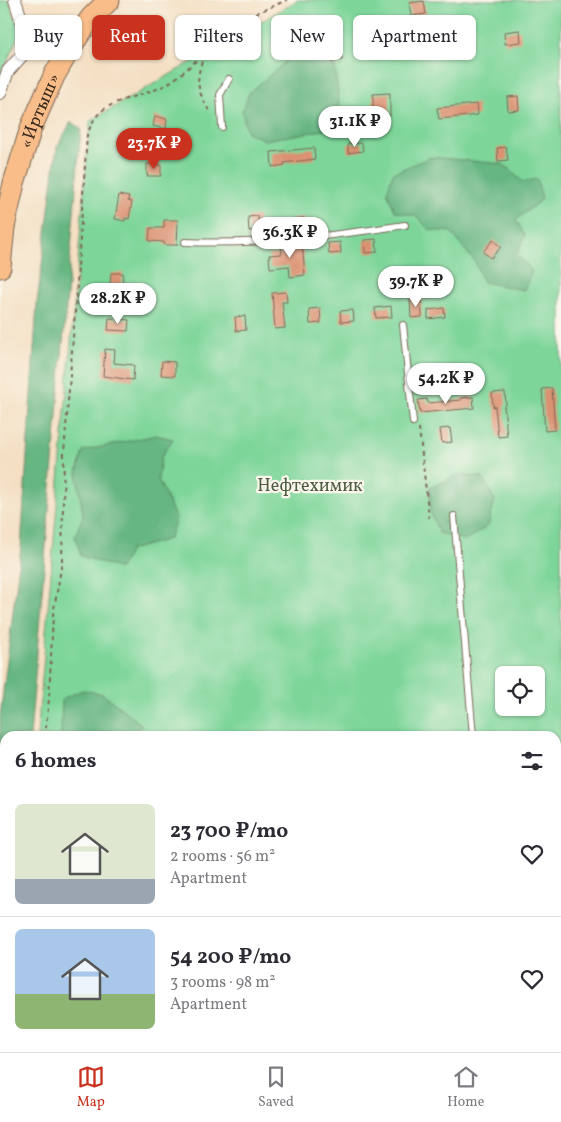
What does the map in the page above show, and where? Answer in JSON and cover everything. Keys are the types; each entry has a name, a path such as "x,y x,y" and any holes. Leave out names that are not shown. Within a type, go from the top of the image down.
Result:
{"main road":[{"name":"«Иртыш»","path":"0,267 4,227 14,183 31,128 54,76 71,46 91,18 108,0"}],"street":[{"path":"0,93 8,71 24,53 28,41 15,0"}],"lane":[{"path":"222,128 220,95 229,79"},
{"path":"185,242 215,243 316,238 405,225"},
{"path":"403,325 416,422"},
{"path":"454,516 474,731"}],"path":[{"path":"254,15 288,0"},
{"path":"46,731 49,699 52,615 62,563 64,453 87,135 94,119 104,109 121,101 150,93 167,84 196,60"},
{"path":"202,60 199,66 198,84 214,121"},
{"path":"416,422 429,518"}],"green space":[{"path":"0,0 9,0 15,17 15,44 0,78"},
{"name":"Нефтехимик","path":"298,0 561,0 561,731 37,731 90,121 195,60 261,60 261,22 271,16 271,60 343,60 343,15 272,15"},
{"path":"288,60 328,60 335,67 341,119 324,130 265,140 247,132 242,112 249,93"},
{"path":"71,122 81,129 30,731 0,731 0,717 21,547 37,303 57,147"},
{"path":"431,157 503,164 523,182 537,179 542,199 516,220 525,235 517,255 532,271 524,290 483,282 475,262 451,232 430,230 416,216 395,211 387,192 393,173"},
{"path":"156,435 173,439 161,457 158,479 176,519 169,539 130,550 120,569 81,556 75,536 83,516 77,473 83,451"},
{"path":"458,475 482,477 495,500 488,526 465,540 439,533 430,511 430,488"},
{"path":"82,690 103,694 142,725 138,731 61,731 62,699"}],"building":[{"path":"424,1 426,14 411,15 409,3"},
{"path":"520,30 521,42 505,44 504,32"},
{"path":"390,93 390,116 373,116 373,94"},
{"path":"518,96 519,110 508,111 507,97"},
{"path":"477,104 478,115 439,119 437,108"},
{"path":"155,116 167,119 166,129 153,126"},
{"path":"362,143 363,151 348,153 348,144"},
{"path":"506,147 508,160 498,161 497,148"},
{"path":"314,148 315,159 284,163 285,165 272,167 271,152"},
{"path":"147,164 161,165 161,176 147,176"},
{"path":"119,195 129,197 128,201 132,202 129,219 125,218 125,221 115,219"},
{"path":"258,216 259,230 249,231 248,217"},
{"path":"304,218 305,230 293,231 292,219"},
{"path":"164,220 178,220 177,245 164,245 164,242 149,241 150,228 164,228"},
{"path":"376,239 377,252 365,253 364,240"},
{"path":"493,240 501,247 491,258 483,252"},
{"path":"340,242 341,253 329,254 328,243"},
{"path":"302,243 305,275 290,277 289,266 270,268 269,255 282,254 281,245"},
{"path":"111,273 123,273 122,286 110,285"},
{"path":"435,275 436,290 423,291 422,276"},
{"path":"286,292 287,302 282,302 285,328 275,329 272,293"},
{"path":"421,298 422,317 411,318 410,299"},
{"path":"391,306 392,317 376,318 375,308"},
{"path":"320,308 321,323 310,324 309,309"},
{"path":"444,308 445,317 428,319 428,310"},
{"path":"353,310 354,321 341,322 340,311"},
{"path":"245,316 246,330 236,331 235,317"},
{"path":"109,318 129,320 128,331 108,330"},
{"path":"105,349 115,350 114,363 134,365 133,380 103,376"},
{"path":"162,361 175,362 175,376 161,375"},
{"path":"552,388 555,430 545,431 542,389"},
{"path":"505,392 506,405 504,406 507,436 498,437 492,393"},
{"path":"473,397 474,408 420,413 418,400 427,399 428,403"},
{"path":"450,428 452,442 442,443 440,429"}]}
